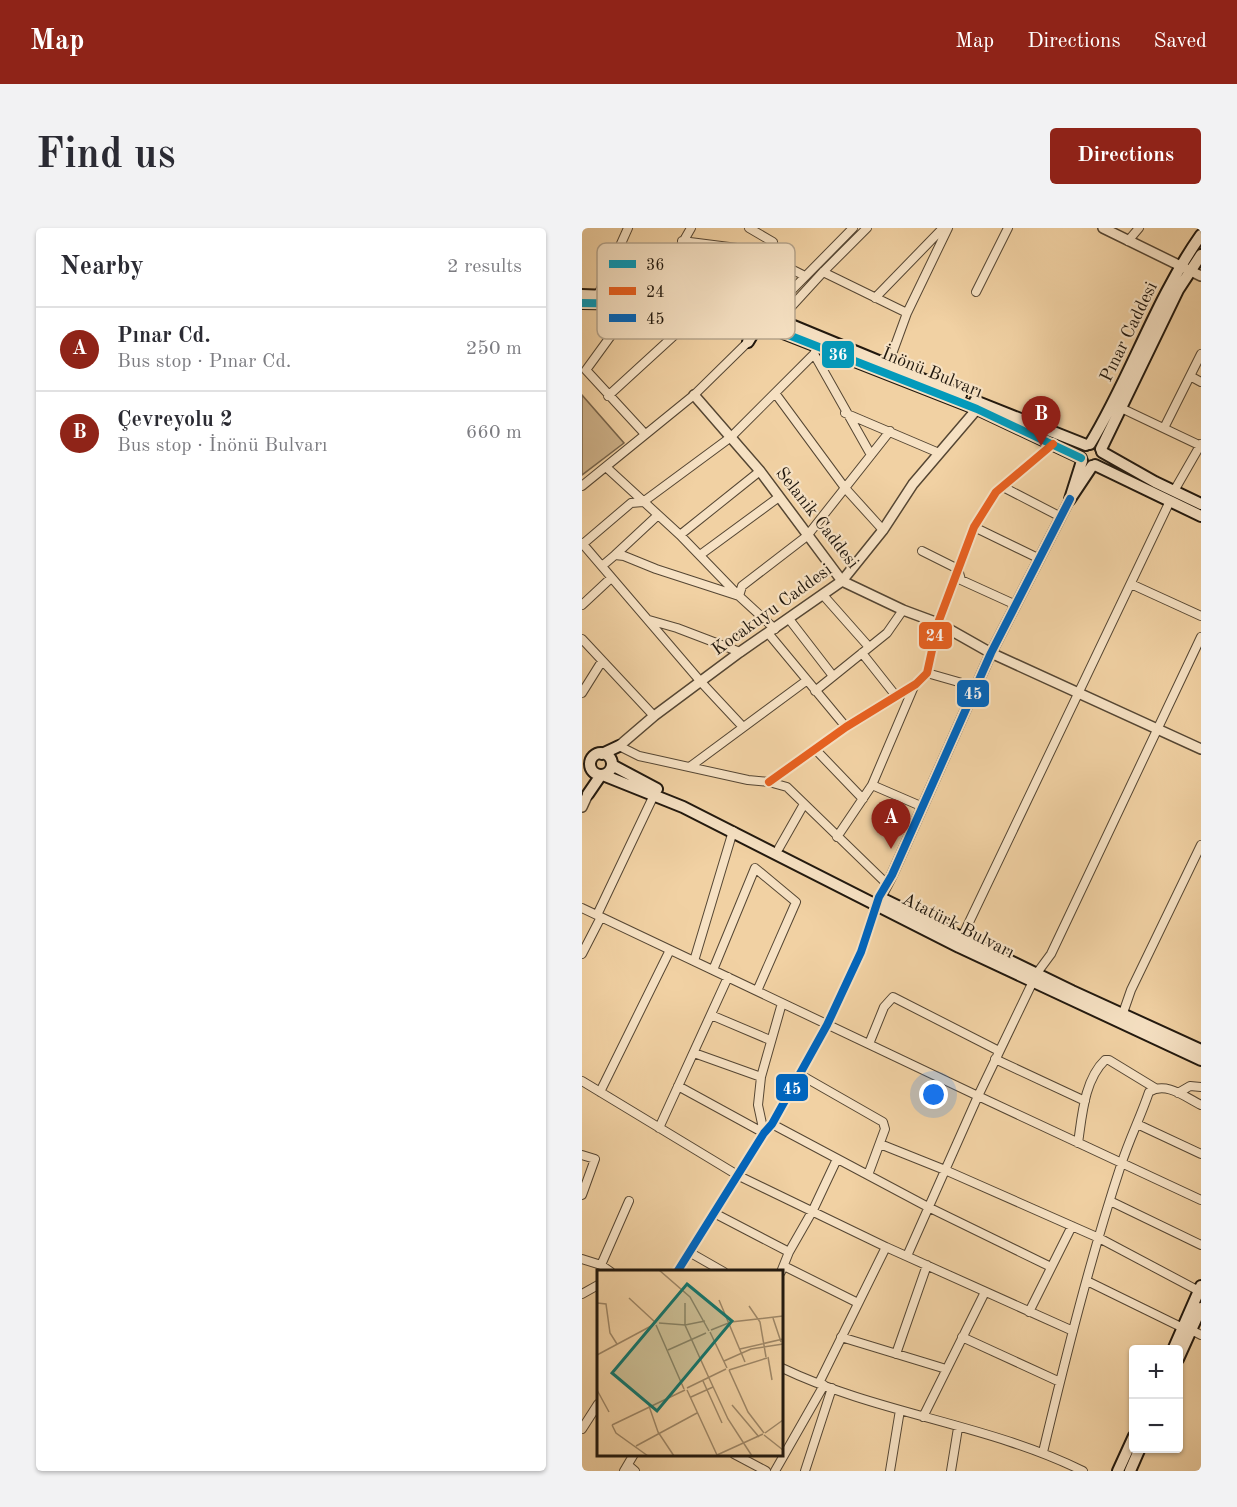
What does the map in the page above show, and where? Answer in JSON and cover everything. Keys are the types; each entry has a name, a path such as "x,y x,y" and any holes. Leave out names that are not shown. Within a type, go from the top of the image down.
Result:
{"main road":[{"name":"Pınar Caddesi","path":"1088,445 1111,408 1201,235"},
{"name":"Pınar Caddesi","path":"1102,450 1172,301 1185,268 1201,255"},
{"name":"İnönü Bulvarı","path":"582,303 597,303"},
{"name":"İnönü Bulvarı","path":"795,329 1088,445"},
{"name":"İnönü Bulvarı","path":"795,336 816,350 977,409 1087,462 1172,496 1201,504"},
{"path":"748,342 751,339"},
{"path":"1088,445 1096,445 1102,450 1100,461 1087,462 1081,450 1088,445"},
{"name":"İnönü Bulvarı","path":"1102,450 1201,516"},
{"path":"1070,499 1087,462"},
{"name":"Kocakuyu Caddesi","path":"605,759 619,746"},
{"name":"Atatürk Bulvarı","path":"582,755 605,759 626,774 779,848 878,901 962,937 1035,978 1123,1013 1200,1056"},
{"path":"588,795 594,771 591,760 605,759 609,771 594,771"},
{"name":"Atatürk Bulvarı","path":"594,771 734,831 1200,1056"},
{"path":"1178,1345 1192,1331 1200,1288"},
{"path":"1183,1350 1201,1308"},
{"path":"1118,1471 1129,1447"},
{"path":"1130,1471 1138,1453"}],"street":[{"path":"621,243 628,228"},
{"path":"691,228 682,241 698,243"},
{"path":"749,228 773,243"},
{"path":"795,287 853,228"},
{"path":"795,296 867,228"},
{"path":"875,298 943,228"},
{"path":"888,365 907,313 948,228"},
{"path":"976,292 1008,228"},
{"path":"1103,228 1201,276"},
{"path":"1128,241 1139,228"},
{"path":"795,271 805,276"},
{"path":"823,272 907,313"},
{"path":"609,339 586,370 645,434"},
{"path":"608,396 670,339"},
{"path":"582,486 694,395 748,342"},
{"path":"743,727 701,682 582,543 631,503 643,502 731,437 816,350 845,412 871,455"},
{"path":"1164,428 1201,354"},
{"path":"1190,376 1201,382"},
{"path":"775,393 845,488 884,530"},
{"name":"Selanik Caddesi","path":"694,395 760,471 842,581 903,610 938,623 991,653 1201,749"},
{"path":"962,937 974,916 1172,496 1201,446 1120,408"},
{"name":"Kocakuyu Caddesi","path":"619,746 654,716 740,652 842,581 884,530 913,484 977,409"},
{"path":"845,412 939,453"},
{"path":"739,596 742,586 807,536 890,430"},
{"path":"769,782 846,727 916,684 927,673 938,623 974,527 996,492 1053,444"},
{"path":"606,467 680,535 739,596 771,631 806,681 846,727"},
{"path":"680,535 760,471"},
{"path":"1003,488 1061,517"},
{"path":"700,555 779,497"},
{"path":"678,1270 764,1133 772,1124 827,1025 861,952 878,901 888,884 991,653 1070,499"},
{"path":"602,566 658,515"},
{"path":"974,527 1040,559"},
{"path":"922,551 958,569 962,580 1016,605"},
{"path":"615,555 624,556 739,596"},
{"path":"582,605 611,578"},
{"path":"1131,584 1201,616"},
{"path":"823,595 869,647"},
{"path":"815,691 887,633 903,610"},
{"path":"789,619 833,676"},
{"path":"648,620 677,628 740,652"},
{"path":"907,1256 978,1096 1035,978 1051,954 1201,638"},
{"path":"582,639 654,716"},
{"path":"862,653 896,696"},
{"path":"582,693 602,661"},
{"path":"927,673 976,687"},
{"path":"691,766 806,681"},
{"path":"837,837 872,785 916,684"},
{"path":"619,746 639,756 748,780 769,782 788,788 888,884"},
{"path":"815,749 863,799"},
{"path":"872,785 923,807"},
{"path":"582,807 588,795"},
{"path":"582,954 654,795"},
{"path":"779,848 804,804"},
{"path":"694,961 734,831"},
{"path":"1123,1013 1131,990 1201,845"},
{"path":"713,970 755,868 796,902 757,991"},
{"path":"582,908 1201,1200"},
{"path":"600,1092 670,950"},
{"path":"659,1128 728,977"},
{"path":"869,1044 884,1007 893,997 1085,1101"},
{"path":"764,1133 758,1105 761,1077 782,1003"},
{"path":"711,1015 770,1040"},
{"path":"694,1053 761,1077"},
{"path":"1078,1143 1085,1101 1095,1073 1105,1060 1109,1060 1155,1088"},
{"path":"799,1074 883,1122 885,1129 868,1175"},
{"path":"582,1081 739,1176 886,1247 1073,1331"},
{"path":"678,1086 764,1133"},
{"path":"1178,1093 1190,1086 1201,1087"},
{"path":"1043,1452 1073,1331 1121,1163 1149,1092 1155,1088 1164,1087 1201,1105"},
{"path":"772,1124 928,1207 1051,1267"},
{"path":"1137,1124 1201,1154"},
{"path":"880,1144 1099,1238 1200,1288"},
{"path":"582,1155 595,1159 582,1195"},
{"path":"837,1159 813,1210 789,1252 783,1269 858,1303"},
{"path":"601,1265 629,1201"},
{"path":"1110,1201 1201,1245"},
{"path":"714,1213 789,1252"},
{"path":"1029,1312 1072,1226"},
{"path":"805,1471 825,1386 841,1337 886,1247"},
{"path":"689,1252 720,1270"},
{"path":"582,1259 601,1265 608,1270"},
{"path":"896,1354 927,1265"},
{"path":"1087,1281 1192,1331"},
{"path":"582,1294 597,1286"},
{"path":"923,1417 985,1292"},
{"path":"841,1337 946,1369"},
{"path":"962,1337 1060,1382"},
{"path":"783,1368 825,1386 1043,1452 1083,1471"},
{"path":"775,1471 825,1386"},
{"path":"582,1429 597,1406"},
{"path":"890,1471 900,1410"},
{"path":"951,1471 958,1428"},
{"path":"736,1456 766,1471"},
{"path":"1062,1471 1065,1462"},
{"path":"626,1468 635,1471"}],"shaded area":[{"path":"582,395 624,443 582,475"}],"transit line":[{"name":"36","path":"582,303 597,303"},
{"name":"36","path":"795,338 977,409 1081,458"},
{"name":"24","path":"769,782 846,727 916,684 927,673 938,623 974,527 996,492 1053,444"},
{"name":"45","path":"678,1270 764,1133 772,1124 827,1025 861,952 879,897 892,875 991,653 1070,499"}],"place":[{"name":"Çevreyolu 2","path":"1041,446"},
{"name":"Pınar Cd.","path":"891,849"}]}
